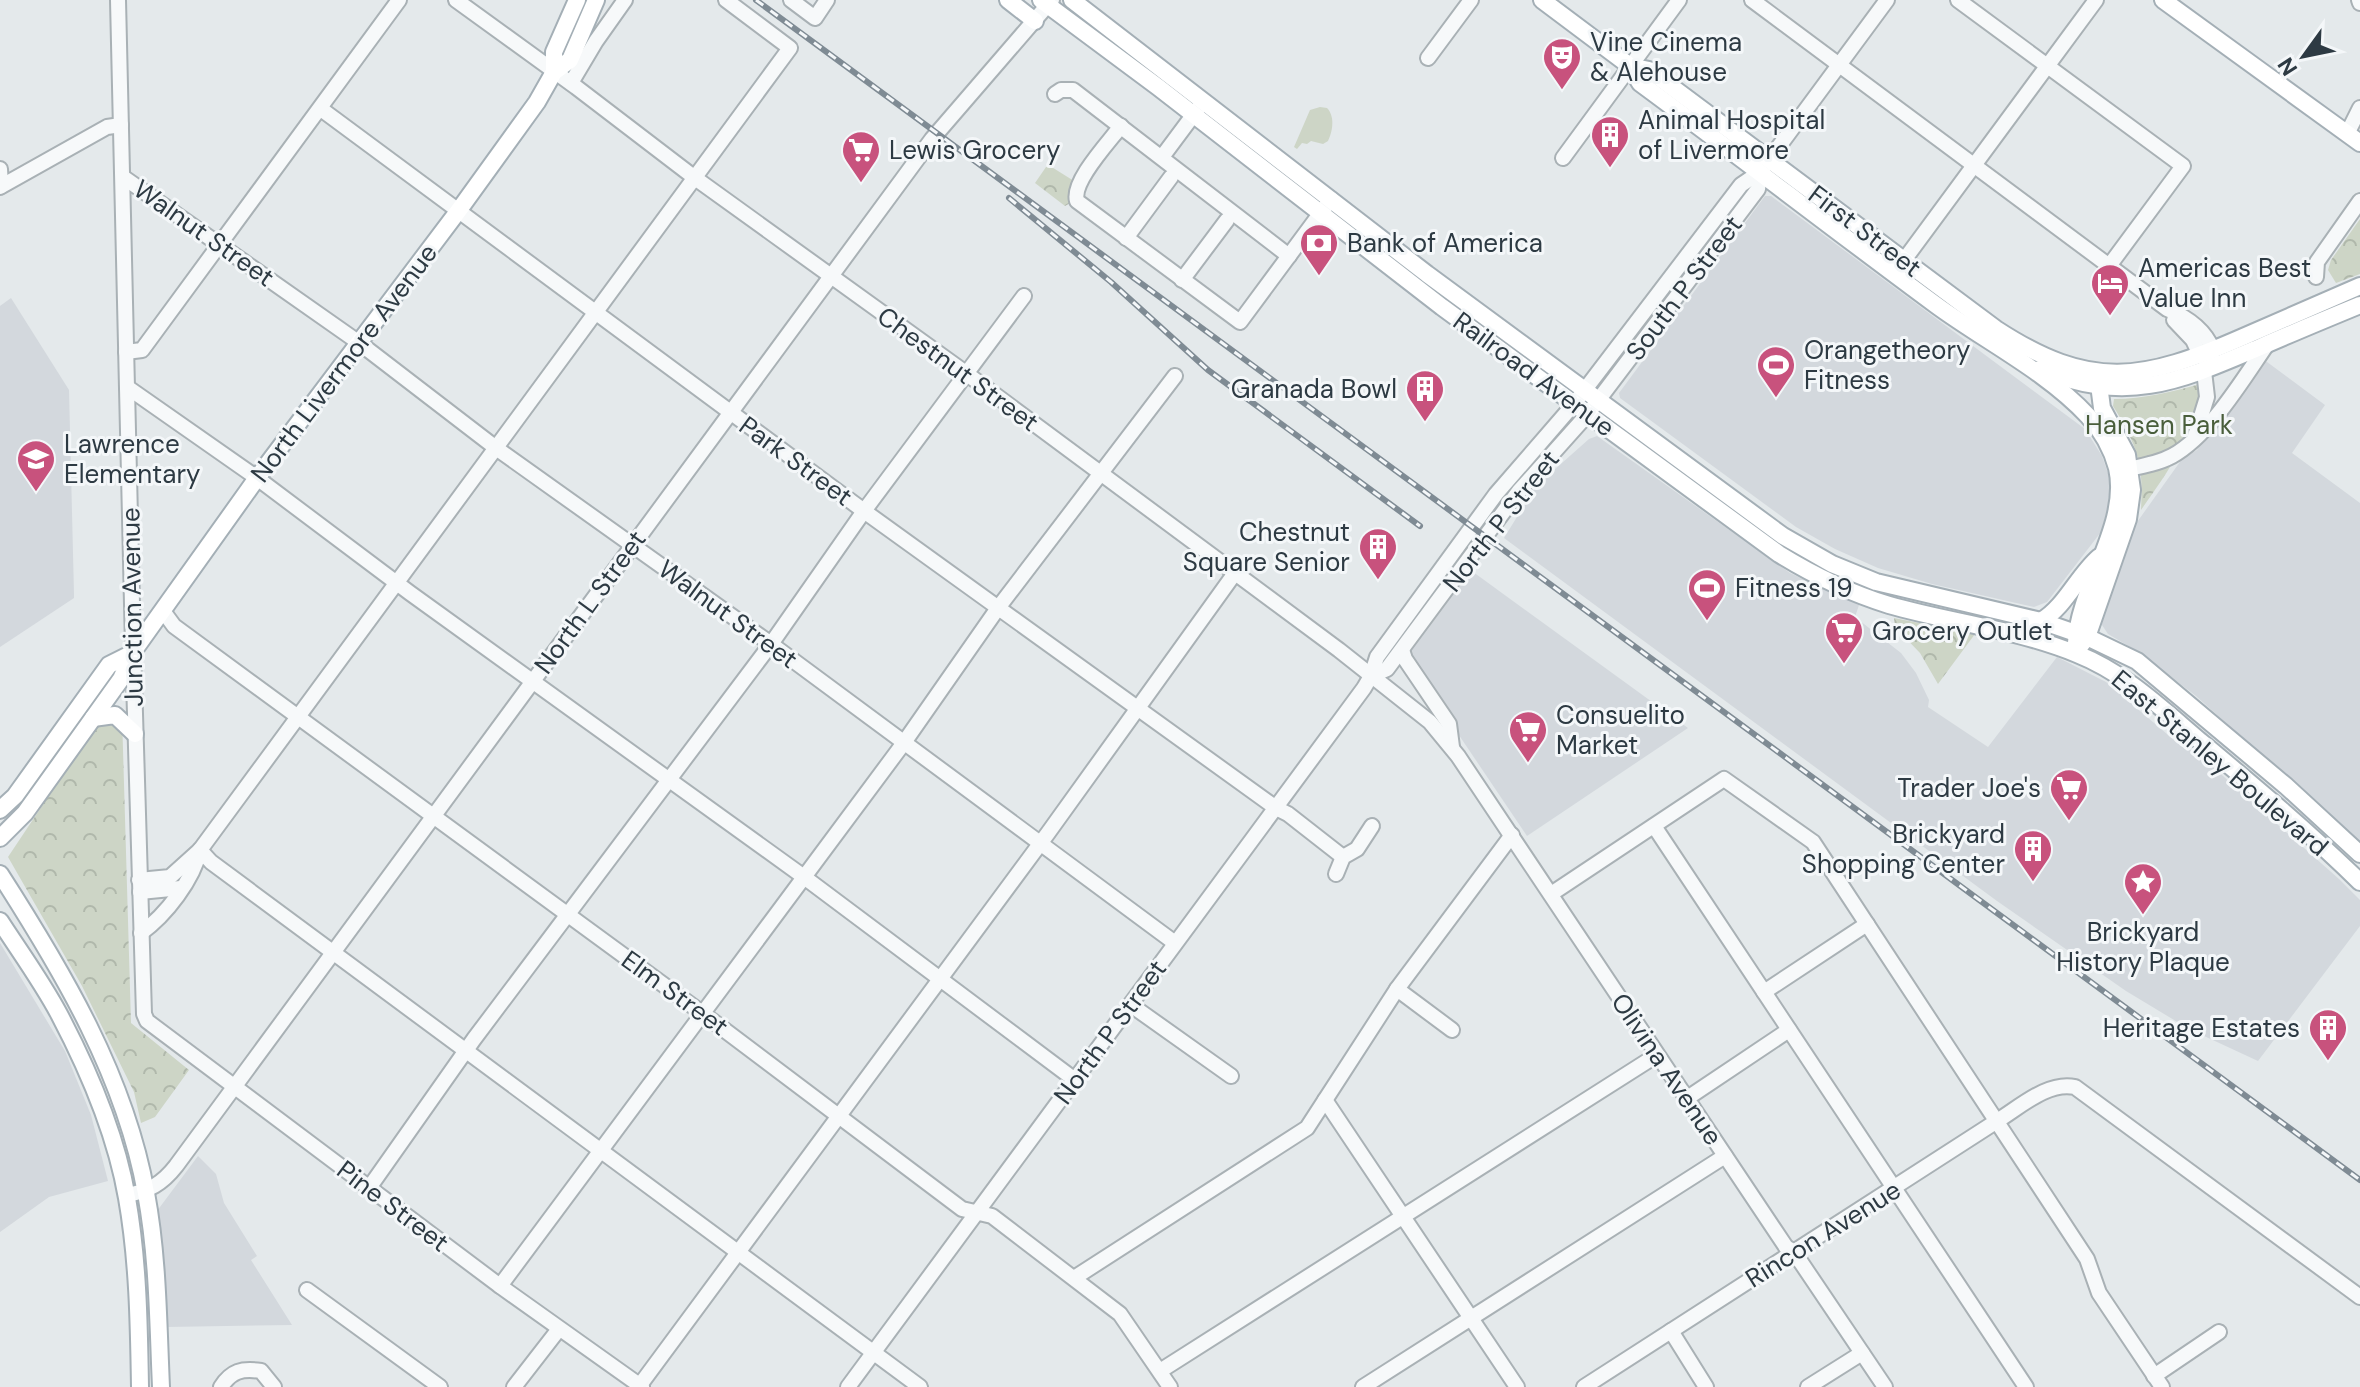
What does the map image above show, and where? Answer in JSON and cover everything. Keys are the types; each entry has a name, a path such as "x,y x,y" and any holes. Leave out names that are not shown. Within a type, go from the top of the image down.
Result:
{"main road":[{"name":"North Livermore Avenue","path":"554,72 554,52 577,0"},
{"name":"North Livermore Avenue","path":"0,838 25,813 121,679 133,653 257,478 459,210 537,102 554,72 570,60 596,0"},
{"path":"1008,0 1035,21"},
{"name":"Railroad Avenue","path":"1072,0 1199,107 1581,410 1760,541 1821,578 1889,605 2012,632 2075,653"},
{"name":"First Street","path":"1542,0 1630,66 1640,83 1765,166 1899,267 1986,340 2023,362 2087,414 2124,469"},
{"path":"2163,0 2354,138"},
{"name":"Railroad Avenue","path":"1047,2 1199,107"},
{"name":"Railroad Avenue","path":"1326,206 1592,395 1783,536 1832,564 1900,589 1987,607 2082,635"},
{"name":"First Street","path":"1899,267 2029,350 2098,378"},
{"path":"2206,359 2360,286"},
{"path":"2075,653 2128,519 2132,490 2124,469 2121,442 2102,408 2098,378 2152,371 2268,343 2360,305"},
{"name":"First Street","path":"2023,362 2072,380 2098,378"},
{"path":"2082,635 2100,556 2118,505 2124,469"},
{"path":"2041,621 2052,614 2082,573 2100,556"},
{"name":"East Stanley Boulevard","path":"2082,635 2137,661 2286,786 2360,854"},
{"name":"North Livermore Avenue","path":"0,810 15,796 109,665 133,653"},
{"name":"East Stanley Boulevard","path":"2075,653 2122,676 2269,799 2360,882"},
{"path":"93,718 115,715 135,734"},
{"path":"0,874 70,989 115,1088 146,1192 156,1273 161,1387"},
{"path":"0,921 58,1012 103,1111 127,1195 134,1245 140,1387"},
{"path":"58,1012 67,1012 74,1018 94,1061 115,1088"}],"street":[{"name":"Junction Avenue","path":"118,0 135,734 147,1021"},
{"path":"126,352 142,350 399,0"},
{"name":"Chestnut Street","path":"456,0 1235,573 1430,722 1452,747"},
{"path":"571,83 625,0"},
{"path":"140,886 170,877 200,850 790,48 726,0"},
{"path":"791,0 815,18 827,0"},
{"path":"1428,58 1471,0"},
{"path":"1563,158 1679,0"},
{"path":"1752,0 1973,167 2167,309 2205,333 2207,397 2195,436"},
{"name":"South P Street","path":"1592,395 1741,185 1765,166 1887,0"},
{"path":"1958,0 2183,166 2109,266"},
{"path":"1899,267 2096,0"},
{"name":"North L Street","path":"146,1192 163,1182 176,1166 937,132 1035,21 1047,2"},
{"path":"1055,94 1061,90 1073,90 1289,256"},
{"path":"1162,157 1199,107"},
{"path":"2354,138 2360,108"},
{"name":"Park Street","path":"321,109 730,413 1288,814 1343,857"},
{"path":"2354,138 2360,122"},
{"path":"0,169 1,186 107,127 121,125"},
{"path":"1121,126 1079,183 1075,194 1081,205 1240,322 1326,206"},
{"name":"Walnut Street","path":"123,177 358,342 496,448 771,644 1175,943"},
{"path":"1126,238 1171,177"},
{"path":"2316,277 2317,262 2360,201"},
{"path":"1182,280 1227,220"},
{"path":"369,1188 1024,296"},
{"path":"2124,469 2173,455 2205,430 2268,343"},
{"path":"500,1286 903,744 998,608 1175,376"},
{"path":"127,387 669,778 1075,1080"},
{"name":"North P Street","path":"1371,676 1387,669 1402,650 1592,395"},
{"name":"North P Street","path":"848,1387 1276,808 1371,676 1377,657 1496,494 1581,410"},
{"path":"641,1386 938,979 1041,844 1235,573"},
{"name":"Elm Street","path":"163,611 174,626 840,1115 962,1209 992,1216 1074,1278 1120,1314 1170,1387"},
{"path":"1402,650 1449,724 1452,747"},
{"name":"Olivina Avenue","path":"1452,747 1786,1247 1794,1252 1885,1387"},
{"path":"1551,894 1724,779 1813,842 2087,1259 2099,1293 2158,1382 2219,1332"},
{"path":"1336,874 1343,857 1357,849 1372,826"},
{"path":"1654,826 2026,1387"},
{"path":"1074,1278 1307,1128 1397,989 1512,835"},
{"path":"141,933 154,923 181,888 196,865 200,850"},
{"path":"200,850 211,862 920,1387"},
{"path":"140,886 181,888"},
{"path":"1764,992 1867,924"},
{"path":"1397,989 1452,1030"},
{"path":"1131,1005 1231,1076"},
{"name":"Pine Street","path":"147,1021 500,1286 641,1386"},
{"path":"1686,1099 1789,1030"},
{"path":"1160,1371 1657,1055"},
{"name":"Rincon Avenue","path":"1584,1387 1997,1121 2064,1084 2075,1087 2360,1297"},
{"path":"1325,1100 1517,1387"},
{"path":"1363,1387 1725,1156"},
{"path":"127,1195 146,1192"},
{"path":"307,1290 440,1387"},
{"path":"514,1387 559,1329"},
{"path":"1671,1331 1706,1387"},
{"path":"1808,1387 1862,1353"},
{"path":"221,1387 228,1376 250,1369 261,1371 274,1387"}],"shaded area":[{"path":"1765,196 1771,196 2085,429 2102,456 2111,482 2107,511 2101,532 2047,602 2034,607 1932,584 1878,568 1835,549 1796,527 1620,398 1619,393"},
{"name":"Lawrence Elementary","path":"11,298 69,390 74,598 0,647 0,306"},
{"path":"2263,359 2325,405 2292,453 2360,503 2360,844 2196,696 2137,651 2108,634 2100,622 2128,537 2135,525 2182,459 2197,450"},
{"path":"1597,436 1790,573 1859,605 1855,617 1901,653 1916,673 1929,700 1928,707 1988,747 2057,657 2106,682 2181,746 2196,752 2339,879 2360,900 2360,926 2258,1061 2189,1029 2126,991 1997,901 1504,538 1536,486 1589,439"},
{"path":"1469,569 1688,728 1527,836 1411,664 1408,654"},
{"path":"0,943 65,1051 91,1115 108,1181 49,1197 0,1232"},
{"path":"198,1156 216,1174 224,1203 257,1256 251,1260 292,1325 166,1327 157,1211"}],"green space":[{"path":"1327,108 1332,119 1328,141 1323,144 1311,141 1302,143 1297,149 1294,147 1310,110"},
{"path":"1050,166 1074,181 1072,202 1065,206 1035,183"},
{"path":"2360,219 2360,274 2336,283 2328,270 2331,260"},
{"name":"Hansen Park","path":"2200,384 2197,406 2185,438 2171,466 2141,510 2140,467 2128,432 2113,406 2114,399 2147,396"},
{"path":"1894,618 1975,634 1938,684 1920,653 1895,627"},
{"path":"104,713 122,715 131,1023 189,1070 155,1117 141,1123 134,1092 82,986 8,857"}],"railway":[{"path":"756,0 2360,1180"},
{"path":"1009,198 1111,282 1208,370 1420,526"}],"place":[{"name":"Vine Cinema & Alehouse","path":"1562,91"},
{"name":"Animal Hospital of Livermore","path":"1610,169"},
{"name":"Lewis Grocery","path":"861,184"},
{"name":"Bank of America","path":"1319,277"},
{"name":"Americas Best Value Inn","path":"2110,317"},
{"name":"Orangetheory Fitness","path":"1776,399"},
{"name":"Granada Bowl","path":"1425,423"},
{"name":"Lawrence Elementary","path":"36,493"},
{"name":"Chestnut Square Senior","path":"1378,581"},
{"name":"Fitness 19","path":"1707,622"},
{"name":"Grocery Outlet","path":"1844,665"},
{"name":"Consuelito Market","path":"1528,764"},
{"name":"Trader Joe's","path":"2069,822"},
{"name":"Brickyard Shopping Center","path":"2033,883"},
{"name":"Brickyard History Plaque","path":"2143,916"},
{"name":"Heritage Estates","path":"2328,1062"}]}
